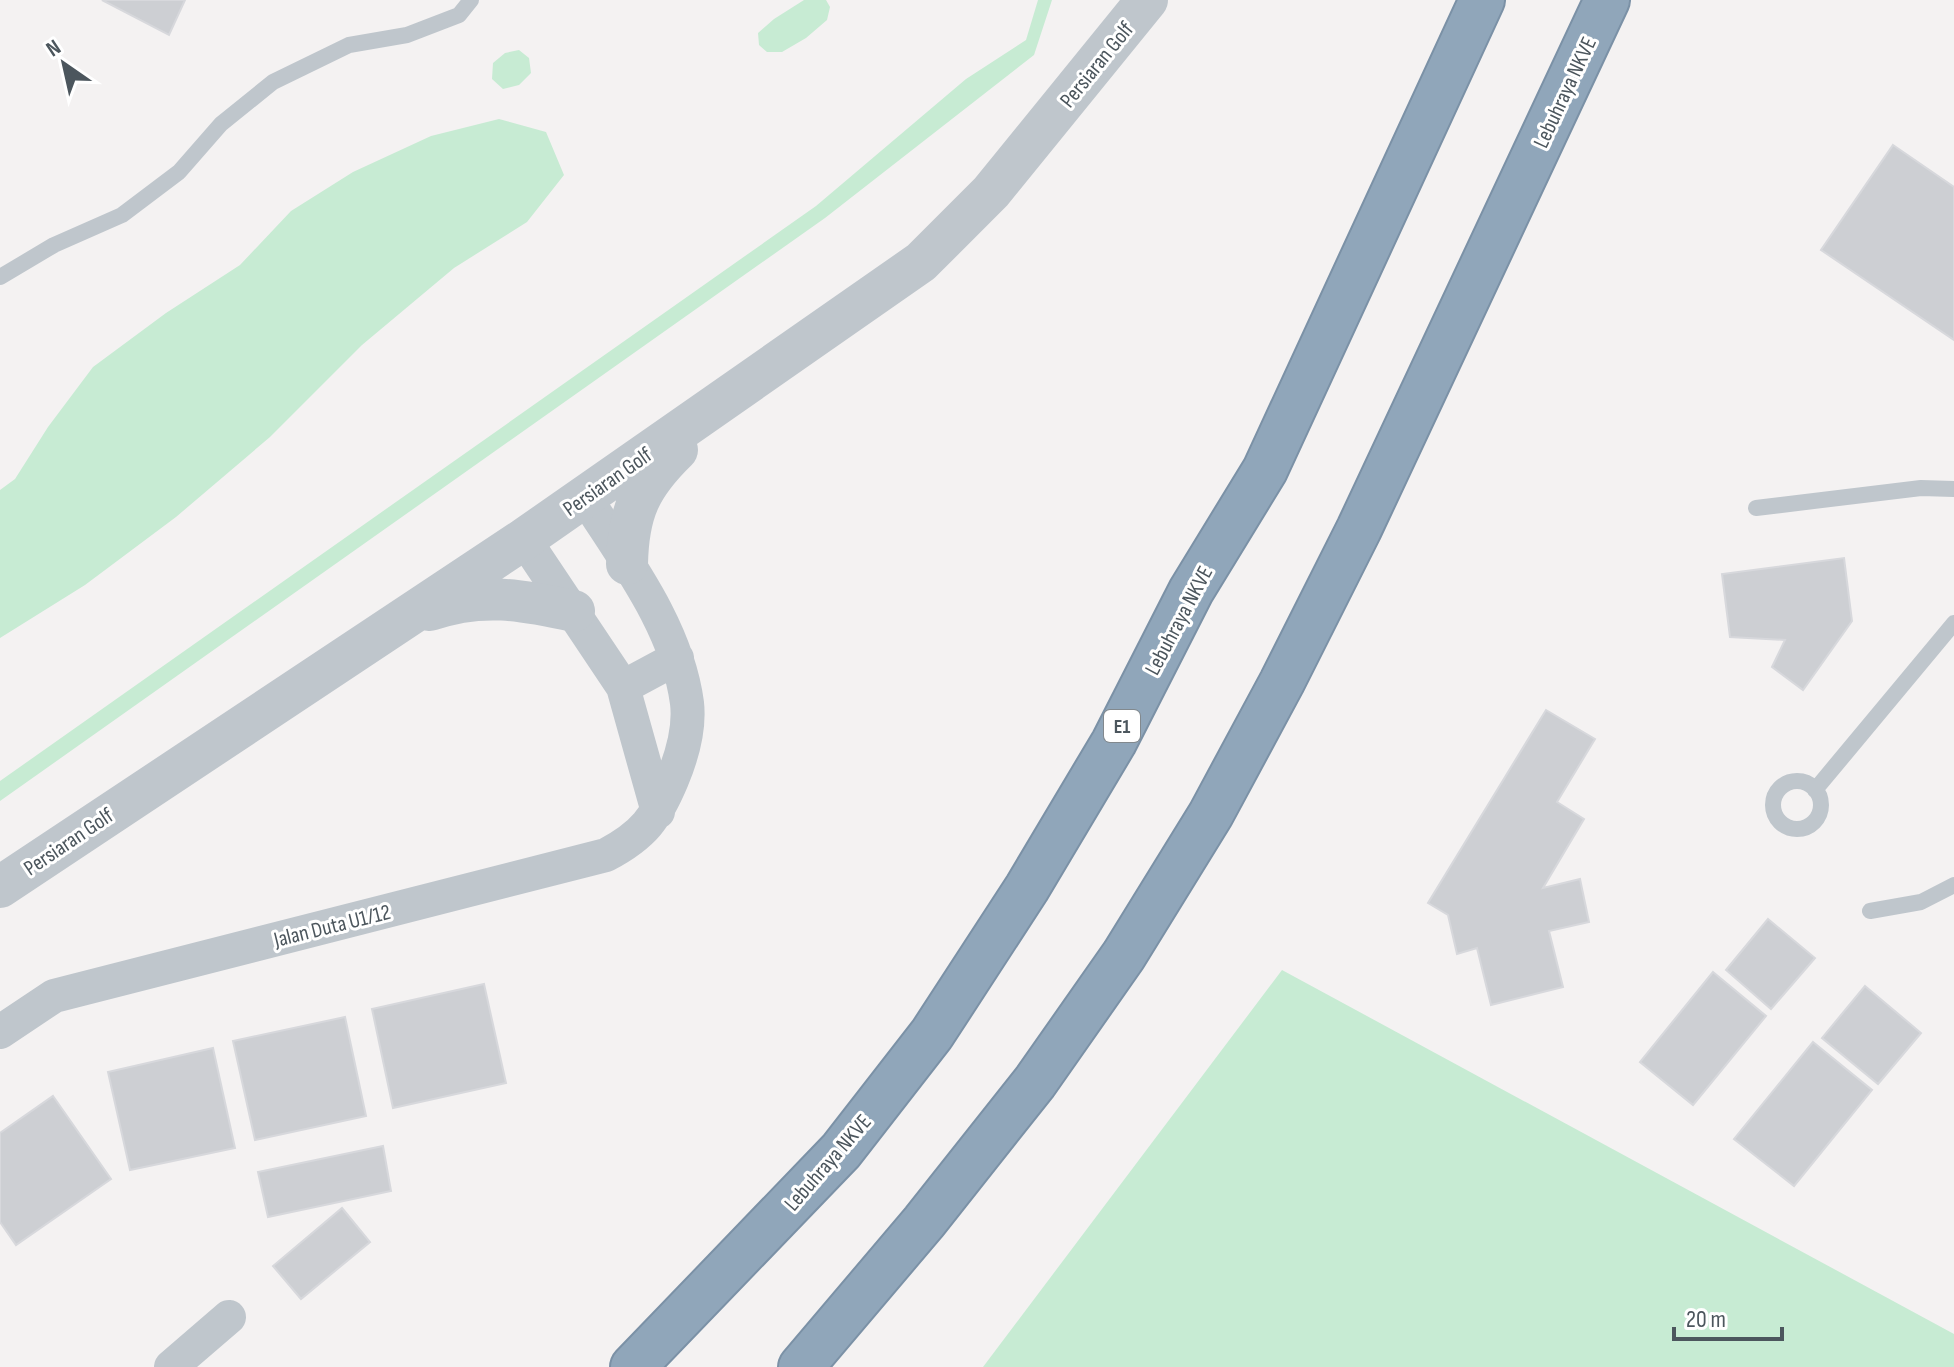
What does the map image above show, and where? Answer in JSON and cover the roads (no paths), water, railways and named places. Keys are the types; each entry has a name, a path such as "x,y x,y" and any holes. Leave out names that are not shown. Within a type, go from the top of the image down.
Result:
{"highway":[{"name":"Lebuhraya NKVE","path":"633,1367 841,1151 932,1034 1027,888 1114,742 1191,591 1265,470 1482,0"},
{"name":"Lebuhraya NKVE","path":"801,1367 924,1222 1035,1082 1124,955 1211,814 1359,529 1607,0"}],"street":[{"name":"Persiaran Golf","path":"0,887 524,539 921,262 991,192 1147,0"},
{"path":"627,564 630,524 636,502 648,482 735,392"},
{"name":"Jalan Duta U1/12","path":"0,1032 54,996 606,855 629,843 658,812 684,753 687,705 677,658 646,594 585,497"},
{"path":"524,539 623,687 658,812"},
{"path":"401,620 446,604 480,599 516,599 574,611"},
{"path":"623,687 677,658"},
{"path":"171,1367 229,1317"}],"lane":[{"path":"0,277 54,245 122,215 179,172 221,124 273,82 349,45 407,35 459,15 471,0"},
{"path":"1756,508 1921,488 1954,489"},
{"path":"1815,790 1954,623"},
{"path":"1870,911 1921,902 1954,885"}]}
